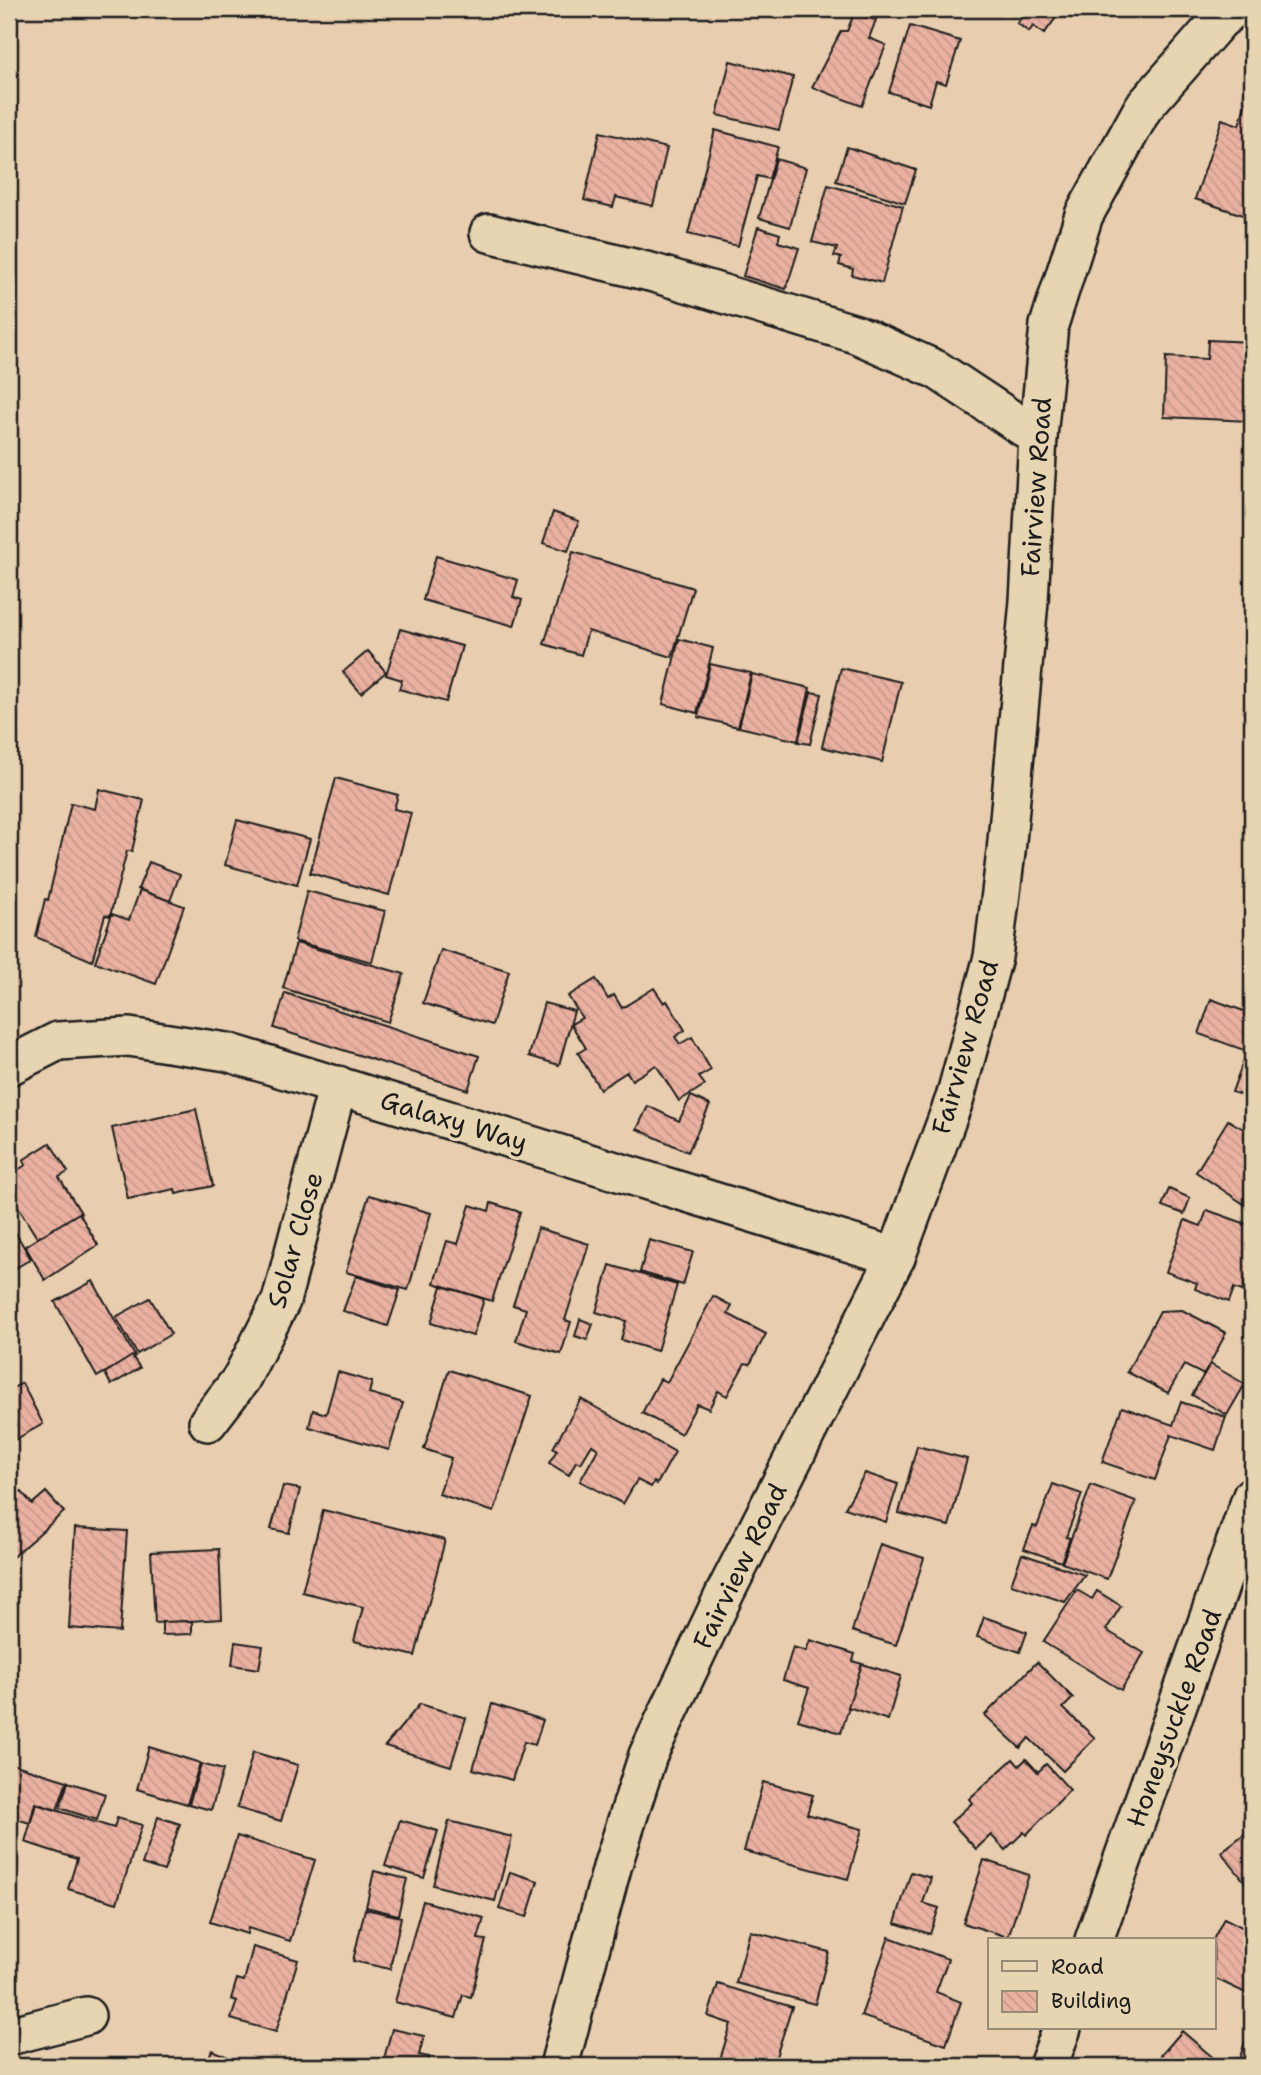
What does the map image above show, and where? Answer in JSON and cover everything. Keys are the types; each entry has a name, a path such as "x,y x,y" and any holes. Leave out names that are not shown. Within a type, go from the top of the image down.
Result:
{"street":[{"name":"Fairview Road","path":"559,2066 613,1864 648,1755 726,1591 896,1257 955,1098 993,957 1006,852 1029,601 1038,437 1049,325 1084,215 1143,108 1219,21 1233,9"},
{"path":"489,233 654,273 856,334 937,370 1038,437"},
{"name":"Galaxy Way","path":"9,1066 58,1041 130,1037 227,1052 896,1257"},
{"name":"Solar Close","path":"208,1422 241,1379 281,1301 338,1085"},
{"name":"Honeysuckle Road","path":"1095,1938 1252,1496"},
{"path":"9,2036 86,2016"},
{"path":"1048,2066 1061,2030"}],"building":[{"path":"1011,9 1054,9 1060,12 1044,34 1033,26 1029,32 1017,23 1022,17"},
{"path":"854,14 876,20 869,38 886,45 862,106 812,87 841,31 847,31"},
{"path":"910,26 960,41 946,84 936,81 929,105 889,92"},
{"path":"730,61 793,77 779,130 717,115"},
{"path":"1252,83 1252,218 1195,199 1222,119 1239,125"},
{"path":"715,130 778,147 769,179 757,176 738,246 688,234"},
{"path":"600,132 667,148 653,206 616,197 613,207 584,200"},
{"path":"847,147 916,170 905,203 836,181"},
{"path":"776,159 806,168 790,227 759,218"},
{"path":"828,185 903,206 882,283 852,275 853,269 839,265 841,258 834,256 837,248 812,242"},
{"path":"758,227 780,234 778,242 799,248 786,289 743,276"},
{"path":"1208,340 1252,342 1249,421 1164,417 1166,357 1207,359"},
{"path":"553,512 579,521 568,551 543,543"},
{"path":"573,552 693,588 672,657 588,631 581,655 544,644"},
{"path":"436,556 518,580 513,597 522,600 514,626 423,600"},
{"path":"400,629 462,646 446,702 399,689 402,680 386,675"},
{"path":"679,639 713,648 697,713 663,704"},
{"path":"368,651 386,672 361,693 343,672"},
{"path":"710,664 751,673 738,727 698,717"},
{"path":"841,668 901,682 882,762 822,747"},
{"path":"752,674 810,688 798,741 739,727"},
{"path":"811,692 822,694 810,744 798,742"},
{"path":"336,778 398,795 394,809 411,813 389,895 310,873"},
{"path":"99,789 144,800 132,851 127,851 110,916 105,915 92,961 36,937 45,899 48,900 71,803 95,809"},
{"path":"237,820 310,839 297,885 225,865"},
{"path":"149,862 180,874 170,901 138,889"},
{"path":"140,890 184,906 156,984 95,962 112,914 129,920"},
{"path":"307,891 385,911 372,962 294,941"},
{"path":"296,943 404,974 388,1022 283,988"},
{"path":"441,950 509,971 492,1025 423,1003"},
{"path":"596,979 608,999 614,995 622,1008 654,988 664,1003 667,1001 685,1030 675,1037 680,1044 692,1037 711,1070 699,1077 705,1085 679,1101 656,1065 632,1080 627,1072 600,1089 578,1053 586,1048 571,1024 582,1018 568,996"},
{"path":"285,993 479,1056 468,1090 274,1028"},
{"path":"1211,999 1252,1014 1252,1099 1232,1092 1247,1051 1199,1034"},
{"path":"544,1003 574,1011 559,1065 529,1056"},
{"path":"691,1096 710,1105 688,1152 637,1129 648,1106 679,1121"},
{"path":"196,1109 213,1186 176,1194 175,1189 128,1199 112,1128"},
{"path":"1228,1120 1252,1134 1252,1207 1196,1172"},
{"path":"50,1143 68,1172 59,1177 81,1213 37,1238 9,1192 9,1175 26,1165 23,1160"},
{"path":"1169,1189 1190,1198 1184,1214 1162,1206"},
{"path":"369,1195 431,1213 408,1290 346,1272"},
{"path":"491,1203 520,1212 492,1301 434,1283 447,1241 458,1244 470,1205 489,1211"},
{"path":"1207,1210 1252,1226 1252,1271 1249,1270 1242,1291 1234,1288 1229,1302 1195,1289 1197,1283 1166,1272 1185,1220 1201,1226"},
{"path":"79,1213 98,1245 45,1280 25,1246"},
{"path":"11,1225 31,1259 9,1272 9,1226"},
{"path":"538,1228 589,1244 565,1320 571,1322 561,1354 516,1341 526,1309 513,1305"},
{"path":"649,1240 693,1252 683,1285 640,1272"},
{"path":"610,1265 677,1285 657,1351 621,1340 626,1321 596,1312"},
{"path":"356,1276 400,1290 388,1326 343,1311"},
{"path":"93,1281 135,1356 97,1377 55,1302"},
{"path":"442,1286 484,1299 473,1336 431,1323"},
{"path":"713,1296 732,1306 728,1314 766,1334 750,1364 745,1363 727,1396 718,1391 709,1409 697,1404 681,1434 642,1413 660,1379 667,1382"},
{"path":"150,1298 171,1334 137,1354 116,1317"},
{"path":"1182,1310 1226,1333 1204,1375 1184,1365 1168,1393 1127,1372 1160,1311"},
{"path":"580,1319 593,1324 587,1340 575,1336"},
{"path":"132,1356 140,1368 111,1385 105,1373"},
{"path":"1210,1364 1245,1384 1227,1415 1192,1395"},
{"path":"449,1370 532,1396 494,1512 439,1494 451,1458 424,1449"},
{"path":"338,1372 372,1382 369,1393 403,1403 389,1450 309,1427 313,1410 326,1414"},
{"path":"22,1383 43,1424 9,1443 9,1390"},
{"path":"581,1399 675,1452 657,1484 654,1482 651,1487 637,1480 623,1504 580,1481 598,1449 592,1445 581,1463 576,1461 569,1475 549,1463 557,1450 553,1448"},
{"path":"1181,1402 1226,1417 1215,1450 1171,1435 1155,1480 1102,1462 1122,1407 1173,1425"},
{"path":"917,1446 967,1459 949,1526 899,1513"},
{"path":"865,1473 898,1484 886,1522 845,1508"},
{"path":"1053,1484 1082,1494 1066,1537 1070,1538 1061,1562 1024,1549 1033,1526 1037,1527"},
{"path":"1091,1485 1136,1501 1107,1579 1062,1563"},
{"path":"283,1486 300,1489 289,1533 271,1529"},
{"path":"21,1491 32,1504 46,1492 64,1512 9,1560 9,1496 12,1500"},
{"path":"323,1510 445,1540 415,1656 354,1641 363,1607 302,1592"},
{"path":"75,1528 127,1531 120,1632 69,1628"},
{"path":"880,1544 924,1558 896,1645 852,1631"},
{"path":"219,1549 222,1619 155,1623 151,1552"},
{"path":"1022,1554 1085,1575 1065,1602 1011,1584"},
{"path":"1077,1590 1092,1599 1097,1591 1121,1606 1106,1630 1144,1653 1121,1690 1043,1642"},
{"path":"984,1617 1027,1632 1020,1652 977,1637"},
{"path":"192,1621 192,1634 162,1635 162,1622"},
{"path":"810,1640 855,1654 853,1661 862,1664 841,1733 798,1720 809,1688 783,1680 793,1647 806,1651"},
{"path":"235,1642 263,1646 259,1669 232,1665"},
{"path":"1037,1662 1073,1698 1063,1708 1095,1738 1063,1771 1029,1738 1020,1748 985,1715"},
{"path":"862,1664 901,1676 888,1720 848,1707"},
{"path":"420,1704 466,1718 451,1766 385,1746"},
{"path":"492,1704 543,1720 535,1745 524,1742 512,1780 473,1769"},
{"path":"149,1747 200,1763 187,1804 137,1789"},
{"path":"253,1752 298,1765 281,1821 237,1808"},
{"path":"1013,1759 1019,1766 1026,1759 1038,1772 1046,1764 1070,1790 1026,1835 1024,1832 1005,1850 991,1835 976,1849 951,1822 972,1803 969,1799"},
{"path":"9,1763 67,1781 57,1810 35,1803 30,1823 9,1817"},
{"path":"201,1764 223,1770 211,1810 189,1804"},
{"path":"68,1782 105,1794 97,1820 60,1808"},
{"path":"763,1782 813,1795 807,1814 862,1829 848,1879 744,1851"},
{"path":"36,1804 114,1828 117,1818 142,1825 117,1903 68,1889 77,1859 25,1842"},
{"path":"158,1817 180,1824 164,1871 142,1864"},
{"path":"400,1820 438,1831 424,1878 385,1866"},
{"path":"449,1821 512,1837 495,1901 433,1885"},
{"path":"1252,1828 1252,1891 1221,1852"},
{"path":"237,1836 315,1860 290,1941 248,1928 247,1934 210,1922"},
{"path":"984,1860 1029,1875 1008,1937 963,1923"},
{"path":"374,1871 407,1879 398,1915 366,1907"},
{"path":"510,1872 538,1881 527,1917 499,1909"},
{"path":"911,1872 931,1878 923,1903 939,1908 930,1934 895,1923"},
{"path":"423,1901 484,1918 478,1939 486,1940 471,1997 463,1995 456,2018 395,2002"},
{"path":"365,1909 401,1917 390,1969 353,1961"},
{"path":"1224,1918 1252,1932 1252,1996 1216,1979 1214,1938"},
{"path":"750,1931 829,1952 815,2004 736,1983"},
{"path":"889,1937 948,1959 936,1992 961,2002 946,2045 861,2016"},
{"path":"253,1947 298,1960 276,2032 231,2019 237,2001 231,1999 237,1979 244,1981"},
{"path":"718,1984 792,2007 773,2066 718,2066 731,2024 708,2016"},
{"path":"392,2029 424,2036 419,2055 429,2057 427,2066 382,2066"},
{"path":"1182,2031 1218,2062 1215,2066 1162,2066 1164,2064 1158,2059"},
{"path":"1248,2033 1252,2034 1252,2066 1237,2066"},
{"path":"212,2050 239,2062 237,2066 205,2066"}]}
